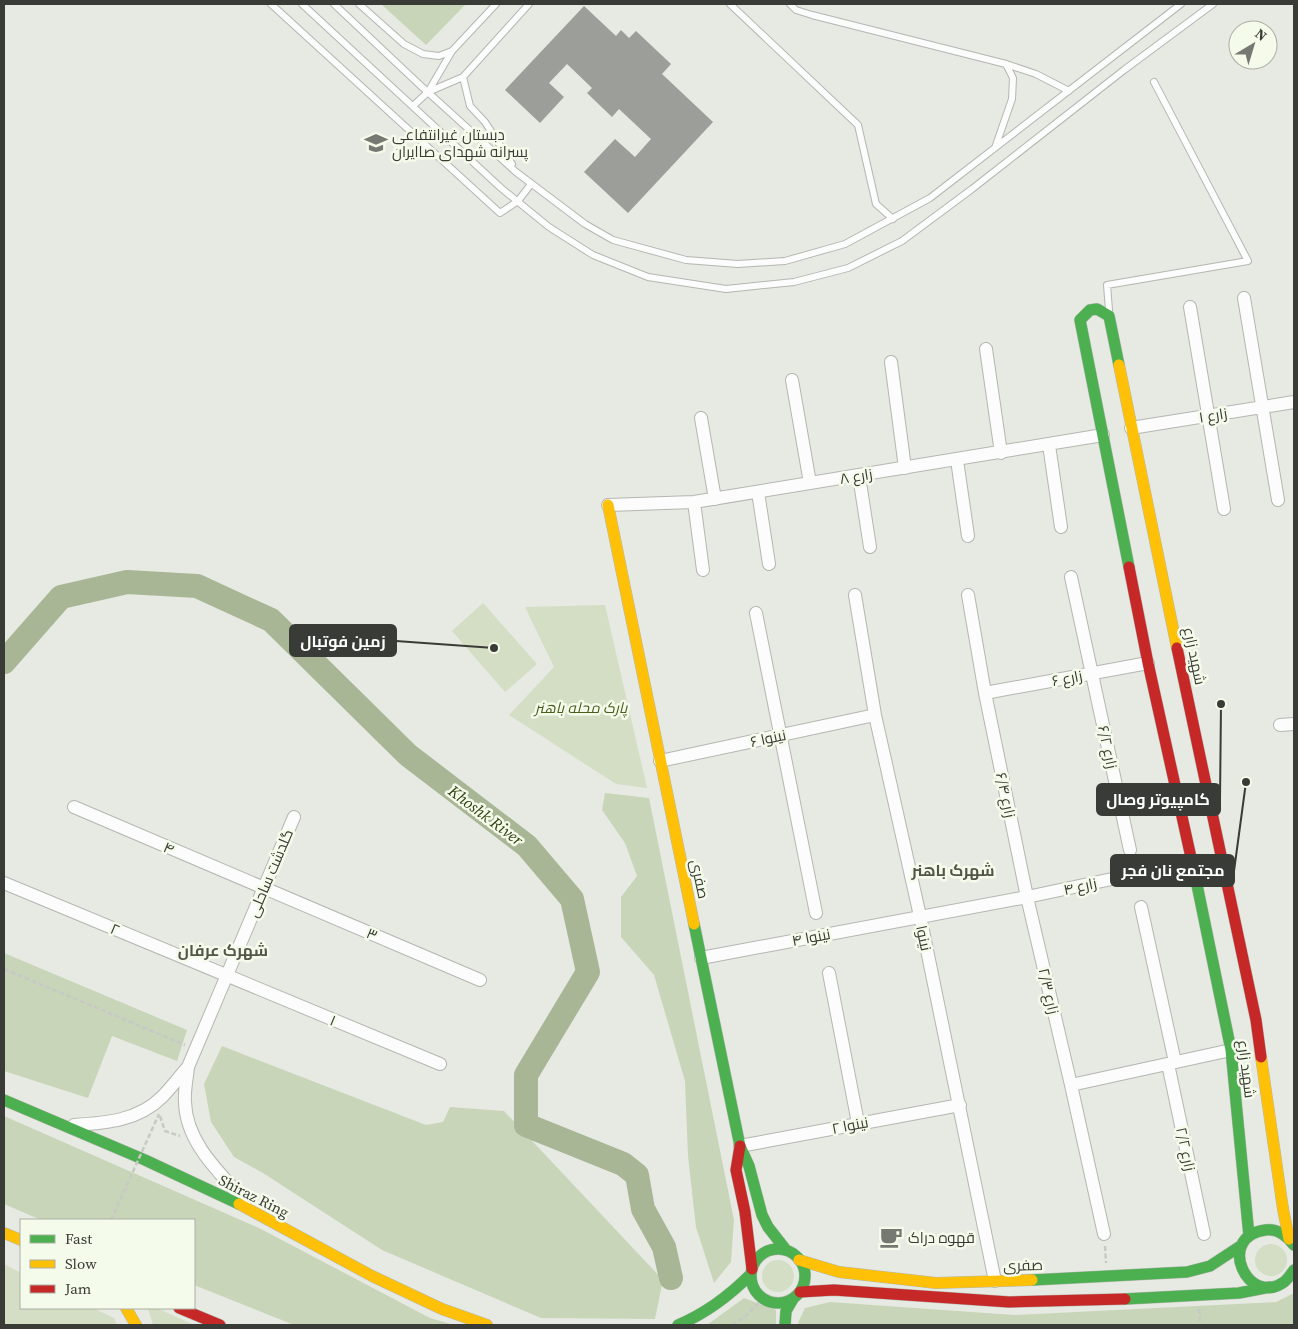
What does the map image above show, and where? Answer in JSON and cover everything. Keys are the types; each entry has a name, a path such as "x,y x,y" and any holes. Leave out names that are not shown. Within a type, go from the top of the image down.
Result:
{"main road":[{"name":"شهید زارع","path":"1270,1287 1257,1285 1248,1280 1242,1272 1239,1263 1239,1254 1246,1241 1248,1206 1231,1050 1148,663 1080,320 1084,313 1093,308 1102,309 1109,316 1256,1020 1283,1209 1292,1242"},
{"name":"صفری","path":"608,506 740,1146 749,1166 762,1216 786,1250"},
{"name":"Shiraz Ring","path":"4,1100 145,1160 255,1212 372,1276 442,1309 487,1325"},
{"path":"740,1146 736,1170 745,1212 752,1283 756,1291 768,1301 785,1302 796,1296 834,1290 1009,1302 1075,1301 1238,1293 1270,1287 1290,1280 1294,1270"},
{"name":"صفری","path":"799,1260 839,1272 936,1283 1108,1277 1187,1272 1210,1266 1246,1241 1255,1232 1264,1230 1282,1233 1292,1242"},
{"path":"4,1233 20,1240"},
{"path":"678,1325 708,1311 721,1302 752,1271 762,1255 769,1251 786,1250 799,1260 804,1267 805,1276 804,1285 788,1304 785,1325"},
{"path":"127,1309 136,1325"},
{"path":"181,1309 220,1325"}],"street":[{"path":"1244,298 1278,500"},
{"path":"1190,307 1224,509"},
{"path":"986,349 1002,453"},
{"path":"891,362 905,468"},
{"path":"792,380 810,484"},
{"name":"۱ زارع","path":"1131,428 1294,402"},
{"path":"701,418 715,499"},
{"name":"۸ زارع","path":"608,506 694,502 715,499 1103,435"},
{"path":"1048,445 1061,527"},
{"path":"957,460 968,536"},
{"path":"859,476 870,546"},
{"path":"758,492 769,564"},
{"path":"694,502 703,570"},
{"name":"۶/۲ زارع","path":"1071,577 1130,850"},
{"name":"نینوا","path":"855,595 875,715 920,916 995,1281"},
{"name":"۶/۴ زارع","path":"968,595 985,693 1027,897"},
{"path":"756,613 816,913"},
{"name":"۶ زارع","path":"985,693 1148,663"},
{"name":"۶ نینوا","path":"660,761 875,715"},
{"path":"1280,725 1294,724"},
{"name":"۴","path":"74,808 264,888"},
{"name":"گلدشت ساحلی","path":"255,1212 208,1160 194,1136 189,1124 185,1103 188,1067 294,817"},
{"name":"۴ زارع","path":"920,916 1027,897 1192,862"},
{"name":"۲","path":"4,883 227,976"},
{"name":"۳","path":"264,888 480,980"},
{"name":"۲/۳ زارع","path":"1027,897 1104,1234"},
{"name":"۲/۲ زارع","path":"1141,907 1204,1234"},
{"name":"۴ نینوا","path":"701,958 920,916"},
{"path":"829,973 858,1123"},
{"name":"۱","path":"227,976 440,1064"},
{"path":"1071,1085 1231,1050"},
{"name":"گلدشت ساحلی","path":"66,1126 110,1122 140,1113 162,1098 188,1067"},
{"name":"۲ نینوا","path":"740,1146 960,1105"}],"lane":[{"path":"270,4 500,213 518,201 531,184"},
{"path":"302,4 549,227 593,255 648,277 726,289 794,282 848,268 902,241 972,190 1116,76 1213,4"},
{"path":"334,4 516,172 585,224 613,240 686,260 738,264 785,261 845,244 930,198 1181,4"},
{"path":"359,4 404,44 423,54 439,56 452,51"},
{"path":"413,106 428,92 452,51 496,4"},
{"path":"428,92 463,77 529,4"},
{"path":"730,4 858,125 876,204 893,219"},
{"path":"790,4 796,10 812,16 1006,64 1036,74 1069,91"},
{"path":"994,148 1012,99 1013,78 1006,64"},
{"path":"463,77 470,106 485,122 516,172"},
{"path":"1109,316 1107,285 1248,261 1154,82"}],"path":[{"path":"4,969 195,1049"},
{"path":"111,1219 159,1114 166,1131"},
{"path":"1104,1234 1108,1277"},
{"path":"732,1325 746,1316 763,1298"},
{"path":"1200,1318 1200,1325"}],"green space":[{"path":"381,4 466,4 426,45"},
{"path":"483,603 537,664 505,692 452,631"},
{"name":"پارک محله باهنر","path":"605,605 647,788 616,784 509,715 554,667 525,607"},
{"path":"605,793 649,798 734,1220 731,1262 714,1283 696,1227 688,1156 685,1081 654,975 621,937 621,897 637,876 625,843 602,810"},
{"path":"4,953 187,1030 177,1061 112,1036 88,1098 4,1071"},
{"path":"222,1046 426,1125 443,1122 450,1107 504,1111 663,1280 655,1319 541,1318 382,1250 263,1173 234,1157 211,1122 204,1084"},
{"path":"4,1116 259,1228 430,1318 454,1325 294,1325 195,1285 195,1219 39,1219 4,1204"},
{"path":"1271,1244 1283,1248 1287,1260 1283,1272 1271,1276 1259,1272 1255,1260 1259,1248"},
{"path":"778,1260 789,1265 794,1276 789,1287 778,1292 767,1287 762,1276 767,1265"},
{"path":"4,1264 20,1272 20,1309 95,1309 114,1318 117,1325 4,1325"},
{"path":"1294,1293 1294,1325 799,1325 798,1323 805,1308 830,1302 1014,1315 1276,1302"},
{"path":"744,1298 776,1310 776,1325 707,1325"},
{"path":"148,1309 159,1309 194,1325 153,1325"}],"building":[{"path":"584,6 616,36 621,30 629,38 636,31 671,64 662,74 713,122 628,213 584,172 615,139 635,157 651,139 619,109 612,117 587,93 592,88 567,64 549,83 564,97 540,123 505,90"}],"waterway":[{"name":"Khoshk River","path":"4,662 61,597 127,582 197,586 271,620 408,755 527,846 572,899 588,972 526,1075 526,1125 623,1164 637,1175 643,1209 664,1247 671,1278"}],"traffic: fast":[{"path":"1119,365 1109,316 1097,309 1090,310 1080,320 1129,567"},
{"path":"1196,880 1231,1050 1249,1236"},
{"path":"694,924 740,1146 749,1166 762,1215 768,1227 786,1250"},
{"path":"4,1100 145,1160 239,1204"},
{"path":"1294,1245 1281,1233 1274,1230 1265,1230 1250,1235 1242,1245 1240,1256 1242,1268 1249,1279 1259,1286 1271,1288 1284,1282 1294,1270"},
{"path":"1032,1280 1187,1272 1210,1266 1242,1245"},
{"path":"778,1249 788,1251 797,1257 803,1266 805,1276 803,1286 797,1295 788,1301 778,1303 768,1301 759,1295 753,1286 751,1276 753,1266 759,1257 768,1251 778,1249"},
{"path":"678,1325 699,1315 717,1303 751,1274"},
{"path":"1125,1299 1239,1293 1270,1287"},
{"path":"785,1325 786,1311 793,1299"}],"traffic: slow":[{"path":"1119,365 1177,648"},
{"path":"608,505 694,924"},
{"path":"1261,1057 1289,1239"},
{"path":"239,1204 372,1276 442,1309 487,1325"},
{"path":"4,1233 20,1240"},
{"path":"799,1260 839,1272 936,1283 1032,1280"},
{"path":"127,1309 136,1325"}],"traffic: jam":[{"path":"1129,567 1148,663 1196,880"},
{"path":"1177,648 1256,1020 1261,1057"},
{"path":"740,1146 736,1170 745,1212 752,1269"},
{"path":"800,1292 834,1290 1009,1302 1125,1299"},
{"path":"181,1309 220,1325"}],"place":[{"name":"دبستان غیرانتفاعی پسرانه شهدای صاایران","path":"376,143"},
{"name":"زمین فوتبال","path":"494,648"},
{"name":"کامپیوتر وصال","path":"1221,704"},
{"name":"مجتمع نان فجر","path":"1246,782"},
{"name":"قهوه دراک","path":"891,1237"}],"district":[{"name":"شهرک باهنر","path":"953,870"},
{"name":"شهرک عرفان","path":"223,950"}]}
